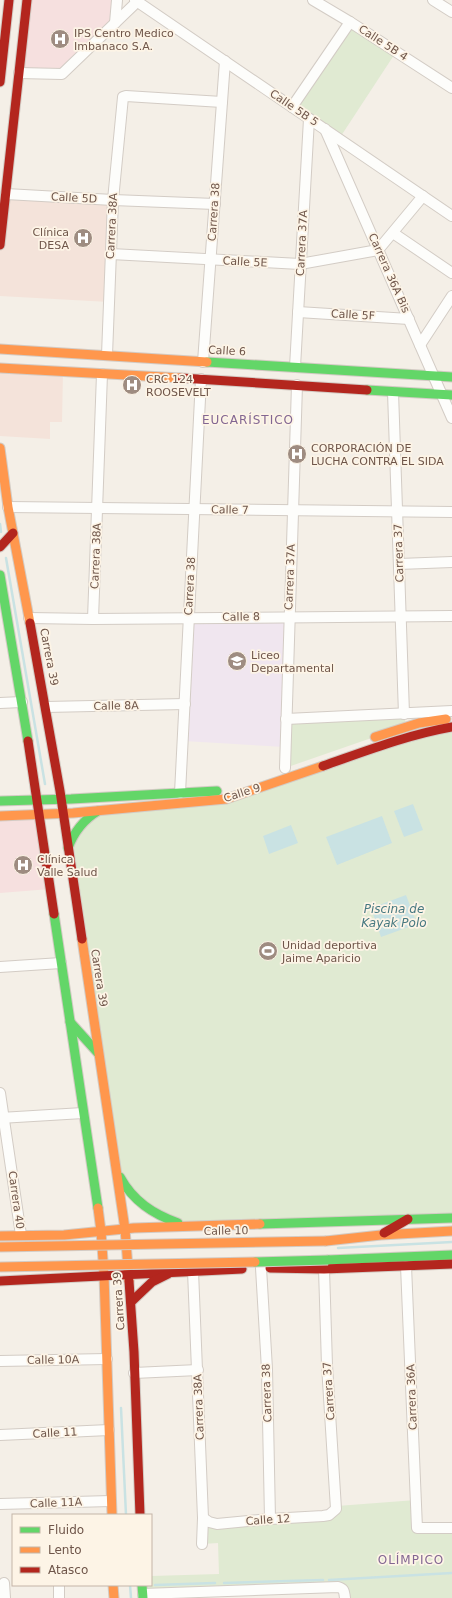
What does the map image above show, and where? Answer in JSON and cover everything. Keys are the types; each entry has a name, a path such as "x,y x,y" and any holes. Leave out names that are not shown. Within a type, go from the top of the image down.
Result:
{"main road":[{"path":"0,82 9,0"},
{"path":"0,243 27,0"},
{"name":"Calle 6","path":"0,349 452,377"},
{"path":"152,358 176,378"},
{"path":"244,382 270,365"},
{"path":"0,368 447,395"},
{"name":"Carrera 39","path":"0,448 8,507 46,707 61,799 125,1229 131,1302 140,1514"},
{"path":"0,547 13,533"},
{"name":"Carrera 39","path":"0,575 3,609 22,702 101,1231 104,1275 112,1514"},
{"path":"375,747 363,741 422,722 452,719"},
{"name":"Calle 9","path":"0,816 63,813 226,799 412,735 452,727"},
{"name":"Calle 9","path":"0,801 180,793 224,789"},
{"path":"68,848 72,836 79,825 89,816 101,810"},
{"path":"70,1022 98,1053"},
{"path":"116,1168 123,1185 144,1206 168,1220 196,1226"},
{"name":"Calle 10","path":"0,1236 64,1235 125,1229 211,1225 452,1218"},
{"path":"381,1235 408,1219"},
{"path":"167,1272 160,1268 154,1261 153,1252 156,1246 166,1240 211,1225"},
{"name":"Calle 10","path":"0,1247 326,1241 381,1235 452,1231"},
{"path":"62,1277 73,1273 79,1268 84,1253 76,1240 70,1236 64,1235"},
{"path":"104,1275 119,1268 124,1261 127,1246"},
{"path":"0,1281 261,1268 326,1264 357,1259 452,1255"},
{"path":"336,1268 357,1259"},
{"path":"371,1259 401,1266"},
{"path":"0,1266 326,1264 336,1268 452,1264"},
{"path":"131,1302 154,1280 179,1272"},
{"path":"113,1586 114,1598"}],"street":[{"path":"115,23 117,0"},
{"path":"19,73 62,74 137,0"},
{"name":"Calle 5B 5","path":"137,0 452,216"},
{"name":"Calle 5B 4","path":"313,0 326,3 350,22 452,88"},
{"path":"434,0 452,12"},
{"path":"292,107 350,22"},
{"name":"Carrera 38","path":"203,362 225,61"},
{"name":"Carrera 38A","path":"107,355 113,200 123,97 222,102"},
{"name":"Carrera 37A","path":"295,367 309,119"},
{"name":"Carrera 36A Bis","path":"325,129 420,345 434,375 447,395 452,418"},
{"name":"Calle 5D","path":"6,194 215,204"},
{"path":"378,250 423,196"},
{"path":"393,233 452,273"},
{"name":"Calle 5E","path":"111,254 300,264 378,250"},
{"path":"420,345 452,296"},
{"name":"Calle 5F","path":"298,312 409,319"},
{"name":"Carrera 38A","path":"93,619 102,374"},
{"name":"Carrera 38","path":"180,793 200,379"},
{"name":"Carrera 37A","path":"285,768 297,385"},
{"name":"Carrera 37","path":"393,392 404,714"},
{"name":"Calle 7","path":"8,507 452,512"},
{"path":"399,564 452,562"},
{"name":"Calle 8","path":"29,618 93,619 452,616"},
{"path":"0,703 22,702"},
{"name":"Calle 8A","path":"46,707 185,704"},
{"path":"286,719 452,712"},
{"path":"0,967 61,963"},
{"name":"Carrera 40","path":"0,1093 2,1118 21,1235"},
{"path":"2,1118 83,1113"},
{"name":"Carrera 37","path":"326,1264 327,1365 337,1506 334,1513"},
{"name":"Carrera 36A","path":"401,1266 416,1528 452,1528"},
{"name":"Carrera 38","path":"261,1268 267,1369 270,1519"},
{"name":"Carrera 38A","path":"193,1271 203,1518 202,1544"},
{"name":"Calle 10A","path":"0,1361 106,1359"},
{"path":"134,1373 198,1370"},
{"name":"Calle 11","path":"0,1435 109,1430"},
{"name":"Calle 11A","path":"0,1504 111,1501"},
{"name":"Calle 12","path":"203,1518 209,1522 217,1524 323,1516 334,1513"},
{"path":"5,1598 6,1583"},
{"path":"59,1586 59,1598"},
{"path":"143,1592 215,1595 279,1594 338,1587 342,1588 344,1594"}],"shaded area":[{"name":"IPS Centro Medico Imbanaco S.A.","path":"27,0 117,0 115,23 62,74 19,73"},
{"path":"6,194 113,200 109,302 0,296 0,245"},
{"path":"0,368 63,372 62,422 50,422 50,439 0,436"},
{"name":"Liceo Departamental","path":"289,617 285,747 183,741 189,618"},
{"name":"Clínica Valle Salud","path":"39,814 50,889 0,893 0,816"}],"green space":[{"path":"350,22 396,52 339,139 292,107"},
{"path":"404,714 406,726 285,768 286,719"},
{"name":"Unidad deportiva Jaime Aparicio","path":"452,727 452,1218 182,1224 123,1185 72,836 89,816 206,801"},
{"path":"416,1500 417,1528 452,1528 452,1598 345,1598 344,1591 143,1594 142,1586 152,1586 152,1576 219,1574 218,1543 202,1544 203,1518 209,1522 323,1516 337,1506"}],"water":[{"path":"413,804 423,830 404,837 394,811"},
{"path":"382,816 392,843 337,865 326,837"},
{"path":"291,825 298,843 269,854 263,836"},
{"name":"Piscina de Kayak Polo","path":"406,895 417,924 381,937 371,908"}],"waterway":[{"path":"0,524 1,532"},
{"path":"6,558 45,784"},
{"path":"338,1248 452,1242"},
{"path":"121,1408 126,1514"},
{"path":"329,1580 452,1573"},
{"path":"224,1583 323,1580"},
{"path":"155,1585 215,1583"},
{"path":"130,1586 131,1598"}],"traffic: fast":[{"path":"207,362 452,377"},
{"path":"367,390 452,395"},
{"path":"0,575 28,741"},
{"path":"0,801 71,799 217,791"},
{"path":"68,848 80,827 88,818 98,811"},
{"path":"54,914 98,1208"},
{"path":"70,1022 98,1053"},
{"path":"120,1177 131,1193 144,1206 178,1223"},
{"path":"260,1224 452,1218"},
{"path":"328,1260 452,1255"},
{"path":"255,1262 328,1260"},
{"path":"142,1586 143,1598"}],"traffic: slow":[{"path":"0,349 207,362"},
{"path":"0,368 181,378"},
{"path":"0,448 8,507 30,623"},
{"path":"375,737 419,723 446,719"},
{"path":"0,816 73,813 226,799 323,766"},
{"path":"82,939 125,1229 129,1281"},
{"path":"98,1208 104,1275 112,1514"},
{"path":"0,1236 64,1235 134,1228 260,1224"},
{"path":"326,1241 381,1235 452,1231"},
{"path":"0,1247 326,1241"},
{"path":"0,1267 255,1262"},
{"path":"113,1586 114,1598"}],"traffic: jam":[{"path":"0,82 9,0"},
{"path":"0,245 27,0"},
{"path":"181,378 367,390"},
{"path":"0,547 13,533"},
{"path":"30,623 60,791 82,939"},
{"path":"323,766 403,739 452,727"},
{"path":"28,741 54,914"},
{"path":"384,1233 408,1219"},
{"path":"270,1268 324,1269 452,1264"},
{"path":"0,1281 242,1269"},
{"path":"131,1302 152,1282 168,1274"},
{"path":"129,1281 134,1352 140,1514"}],"place":[{"name":"IPS Centro Medico Imbanaco S.A.","path":"60,39"},
{"name":"Clínica DESA","path":"83,238"},
{"name":"CRC 124 ROOSEVELT","path":"132,385"},
{"name":"CORPORACIÓN DE LUCHA CONTRA EL SIDA","path":"297,454"},
{"name":"Liceo Departamental","path":"237,661"},
{"name":"Clínica Valle Salud","path":"23,865"},
{"name":"Unidad deportiva Jaime Aparicio","path":"268,951"}],"district":[{"name":"EUCARÍSTICO","path":"248,420"},
{"name":"OLÍMPICO","path":"411,1560"}]}
